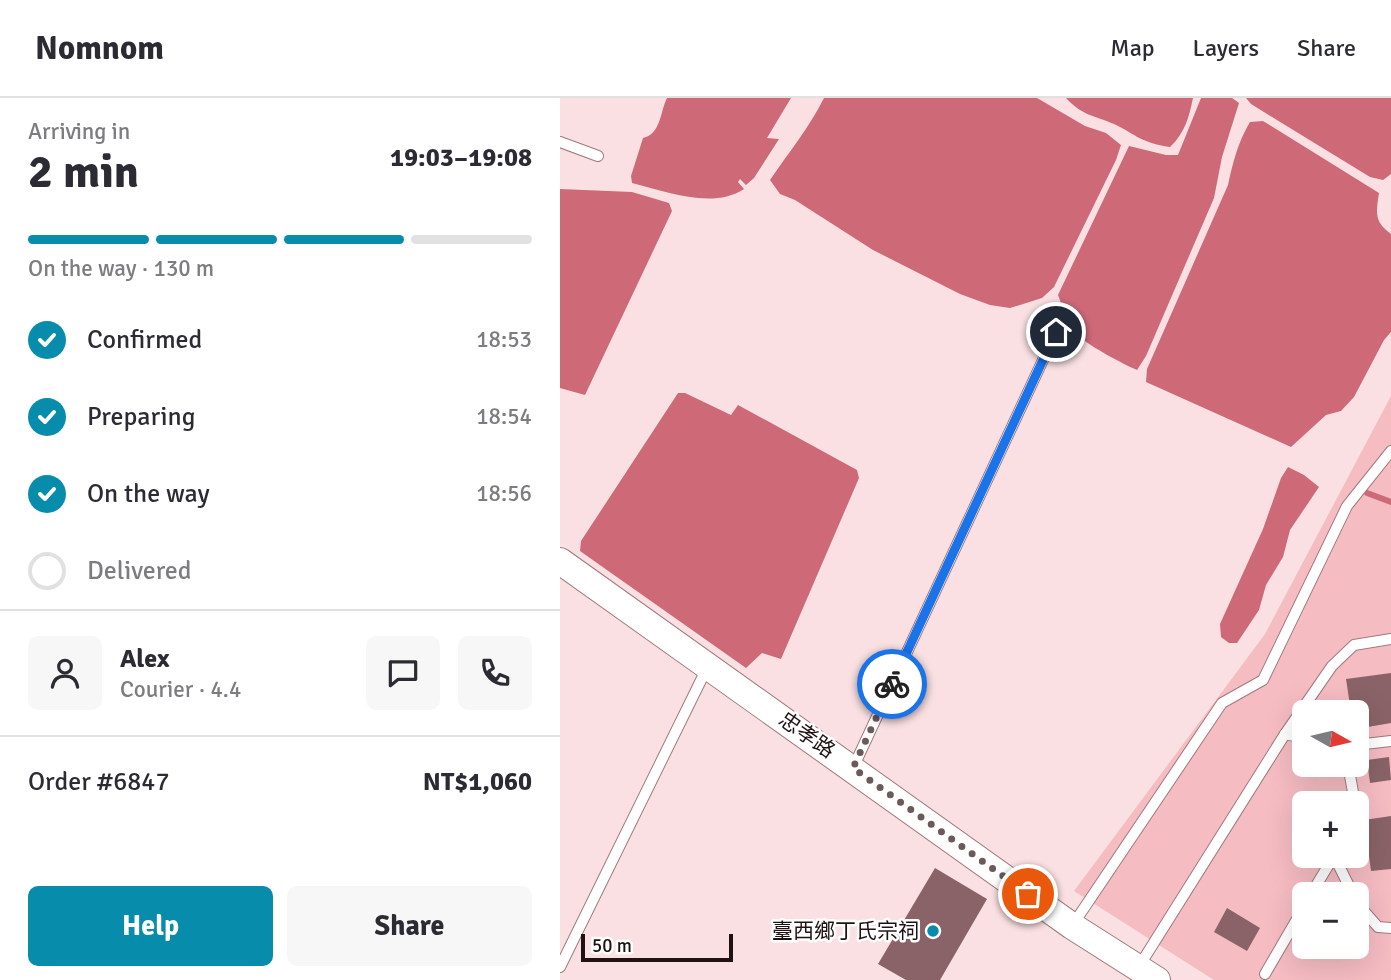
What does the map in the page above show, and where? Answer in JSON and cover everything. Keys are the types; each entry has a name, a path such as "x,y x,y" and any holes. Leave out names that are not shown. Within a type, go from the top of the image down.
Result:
{"street":[{"name":"忠孝路","path":"560,561 1072,926 1148,974"}],"lane":[{"path":"560,142 598,156"},
{"path":"853,768 1056,332"},
{"path":"1072,926 1222,703 1263,680 1347,506 1391,451"},
{"path":"1148,974 1285,734 1332,666 1354,645 1391,639"},
{"path":"560,967 708,666"},
{"path":"1285,734 1292,735"},
{"path":"1369,744 1391,741"},
{"path":"1369,917 1378,928 1391,928"},
{"path":"1265,974 1292,928"}],"shaded area":[{"path":"667,98 791,98 767,138 779,139 754,178 746,185 740,179 738,182 744,189 731,195 703,198 688,197 632,183 631,176 643,138 649,136 657,127"},
{"path":"824,98 1037,98 1085,126 1106,133 1121,145 1054,287 1042,298 1010,308 990,305 960,294 873,250 795,200 780,194 770,180"},
{"path":"1066,98 1193,98 1186,124 1170,147 1146,141 1088,114"},
{"path":"1201,98 1232,98 1239,103 1222,157 1214,198 1146,356 1137,370 1094,347 1072,331 1061,316 1058,295 1129,146 1166,155 1178,155"},
{"path":"1246,98 1391,98 1391,174 1383,180 1370,177 1251,104"},
{"path":"1263,121 1379,193 1379,221 1391,234 1391,332 1384,340 1354,397 1341,411 1326,415 1291,447 1146,382 1147,369 1228,185 1242,137 1250,122"},
{"path":"560,189 632,192 669,203 672,211 585,395 560,388"},
{"path":"678,393 685,393 731,415 738,405 857,470 859,478 781,659 762,653 746,668 580,551 581,541"},
{"path":"1391,396 1391,980 1214,980 1074,891 1265,634"},
{"path":"1288,467 1319,487 1290,530 1283,557 1266,585 1259,610 1237,643 1229,643 1221,637 1220,624"}],"building":[{"path":"1391,673 1391,723 1369,727 1369,700 1349,700 1346,679"},
{"path":"1389,757 1391,780 1370,783 1369,760"},
{"path":"1391,816 1391,869 1371,871 1369,819"},
{"name":"臺西鄉丁氏宗祠","path":"935,868 987,899 940,980 906,980 878,964"},
{"path":"1227,908 1260,928 1247,951 1214,932"}],"waterway":[{"path":"1367,493 1391,502"}],"way so far":[{"path":"892,684 853,768 1028,894"}],"place":[{"name":"臺西鄉丁氏宗祠","path":"933,931"}],"route":[{"path":"892,684 1056,332"}]}
